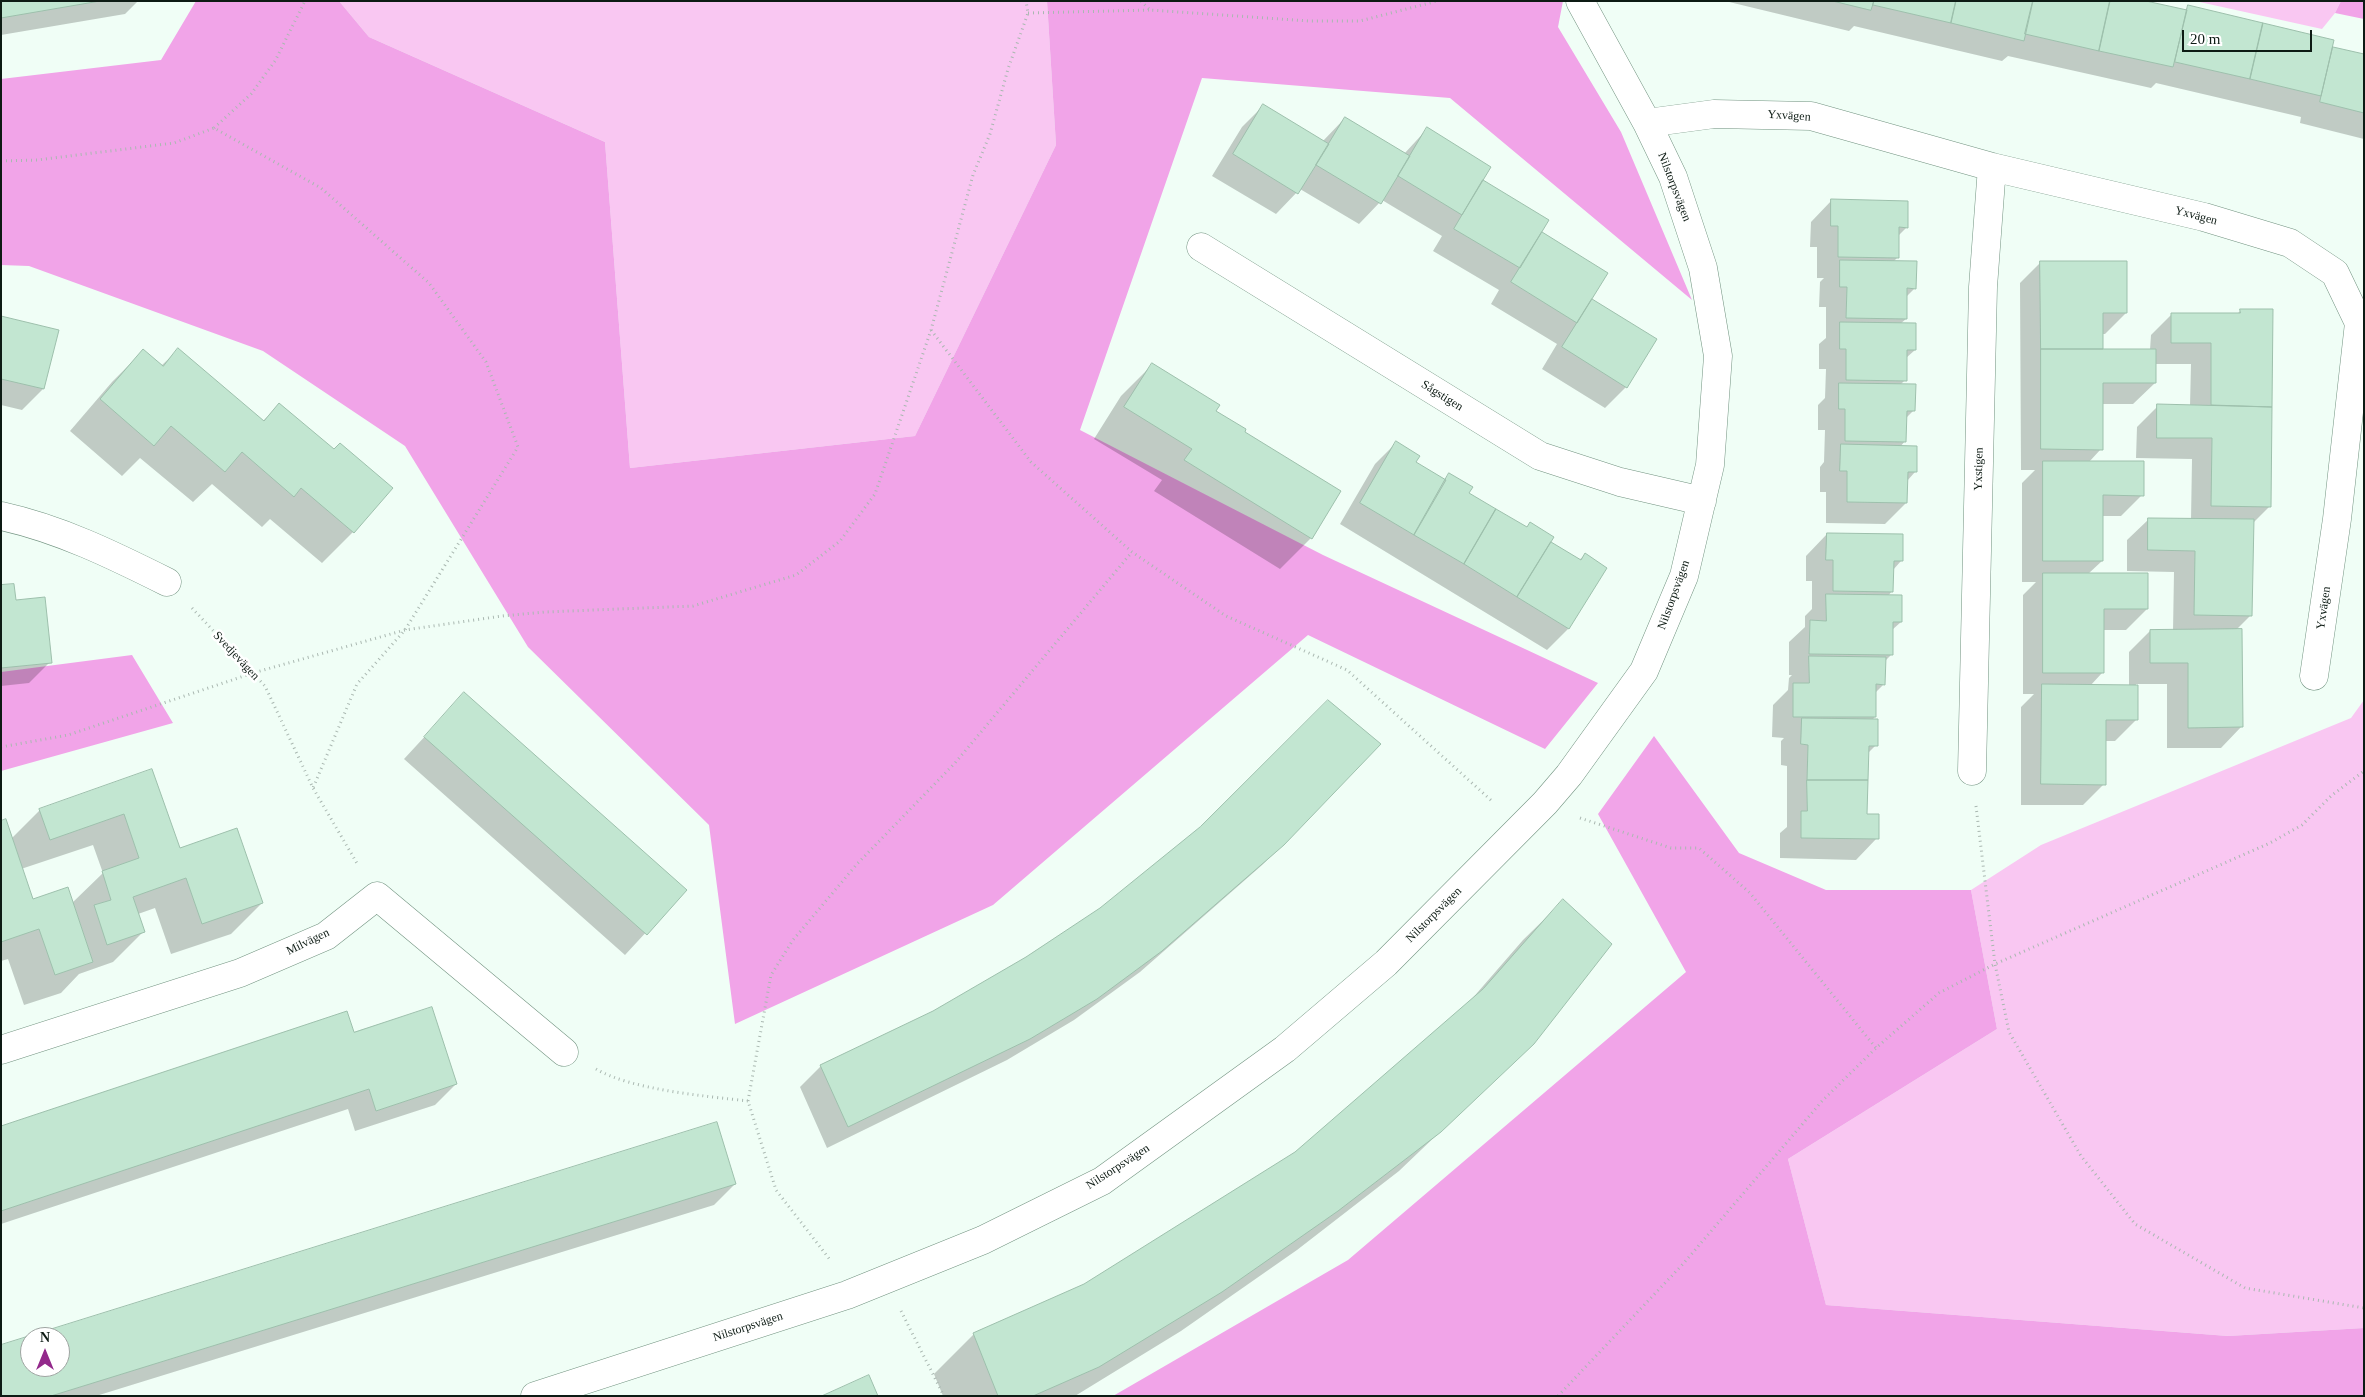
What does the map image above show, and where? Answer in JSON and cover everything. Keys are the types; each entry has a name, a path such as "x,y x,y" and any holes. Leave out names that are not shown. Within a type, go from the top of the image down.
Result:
{"street":[{"name":"Nilstorpsvägen","path":"535,1396 846,1295 886,1280 983,1240 1102,1181 1285,1049 1386,963 1546,803 1569,775 1644,671 1684,576 1710,465 1718,356 1703,268 1673,177 1580,1"},
{"name":"Yxvägen","path":"1646,123 1714,114 1811,116 1992,166 2204,217 2290,243 2335,273 2359,323 2337,519 2314,676"},
{"name":"Yxstigen","path":"1972,771 1984,287 1992,166"},
{"name":"Sågstigen","path":"1201,247 1540,456 1620,482 1702,501"},
{"path":"1,516 31,522 99,548 167,582"},
{"path":"377,896 564,1052"},
{"name":"Milvägen","path":"1,1050 240,973 326,936 377,896"}],"path":[{"path":"1,161 37,160 174,143 214,128 233,112 256,88 275,61 305,1"},
{"path":"1,747 68,735 253,673 405,630 502,616 545,612 693,606 796,575 840,541 875,494 931,330 974,175 990,134 1008,69 1028,12 1026,1"},
{"path":"1141,1 1150,10"},
{"path":"1028,12 1150,10 1309,21 1360,21 1437,1"},
{"path":"214,128 322,188 429,283 486,362 518,447 405,630 356,684 313,788"},
{"path":"931,330 1031,462 1132,552 1226,616 1347,670 1522,827"},
{"path":"846,1295 831,1261 776,1190 748,1101 771,975 793,940 857,864 955,763 1132,552"},
{"name":"Svedjevägen","path":"167,582 265,686 313,788 377,896"},
{"path":"1972,771 1994,964 2009,1032 2080,1156 2135,1224 2245,1288 2364,1308"},
{"path":"1558,1396 1683,1264 1823,1100 1876,1048 1939,993 1994,964 2270,843 2302,825 2331,796 2364,771"},
{"path":"1546,803 1585,820 1670,848 1699,848 1750,893 1876,1048"},
{"path":"564,1052 612,1078 700,1096 748,1101"},
{"path":"886,1280 944,1396"}],"shaded area":[{"path":"196,1 339,1 369,37 605,142 630,468 915,436 1056,145 1047,1 1563,1 1558,27 1621,132 1692,300 1450,98 1202,78 1080,430 1323,555 1598,683 1545,749 1308,635 993,905 735,1024 709,825 528,647 405,446 263,351 29,266 1,265 1,79 161,60"},
{"path":"339,1 1047,1 1056,145 915,436 630,468 605,142 369,37"},
{"path":"2195,1 2341,1 2335,13 2322,29"},
{"path":"2341,1 2364,1 2364,19 2335,13"},
{"path":"132,655 173,723 1,771 1,672"},
{"path":"2364,700 2364,1328 2228,1336 1826,1305 1788,1159 1997,1029 1971,890 2041,845 2351,718"},
{"path":"1654,736 1739,853 1826,890 1971,890 1997,1029 1788,1159 1826,1305 2228,1336 2364,1328 2364,1396 1113,1396 1348,1260 1686,972 1598,814"}],"building":[{"path":"1,1 100,1 1,18"},
{"path":"1833,1 1874,1 1871,10"},
{"path":"1874,1 1956,1 1951,23 1873,5"},
{"path":"1956,1 2033,1 2024,41 1951,23"},
{"path":"2033,1 2110,1 2099,51 2025,34"},
{"path":"2110,1 2146,1 2187,10 2173,67 2099,51"},
{"path":"2188,5 2263,23 2250,79 2175,62"},
{"path":"2263,23 2334,40 2321,96 2250,79"},
{"path":"2333,47 2364,54 2364,113 2320,102"},
{"path":"1263,104 1329,144 1298,194 1233,154"},
{"path":"1345,117 1410,156 1381,204 1316,165"},
{"path":"1427,127 1491,167 1462,215 1398,176"},
{"path":"1483,180 1549,220 1520,268 1454,229"},
{"path":"1831,199 1908,201 1908,228 1899,227 1899,258 1838,257 1838,226 1831,226"},
{"path":"1542,232 1608,273 1577,323 1511,282"},
{"path":"1840,260 1917,261 1916,289 1907,288 1907,319 1846,318 1847,287 1840,287"},
{"path":"2040,261 2127,261 2127,313 2103,313 2103,349 2041,349"},
{"path":"1592,299 1657,339 1627,388 1562,347"},
{"path":"2240,309 2273,309 2272,407 2211,405 2211,343 2171,343 2171,313 2240,313"},
{"path":"1,316 59,330 44,389 1,379"},
{"path":"1840,322 1916,323 1916,350 1907,350 1907,381 1846,380 1846,349 1840,349"},
{"path":"178,348 264,421 279,403 334,449 340,443 393,488 354,533 301,488 294,497 242,452 225,472 171,426 154,446 100,399 143,349 163,366"},
{"path":"2041,349 2156,349 2156,383 2103,383 2103,450 2041,449"},
{"path":"1152,363 1220,405 1216,411 1246,429 1245,432 1341,491 1312,539 1184,460 1192,449 1124,407"},
{"path":"1839,383 1916,384 1915,411 1907,411 1906,442 1845,441 1845,409 1839,409"},
{"path":"2157,404 2272,407 2271,507 2211,506 2212,438 2157,438"},
{"path":"1396,441 1420,456 1416,462 1446,480 1414,535 1360,503"},
{"path":"1841,444 1917,446 1917,472 1908,472 1907,503 1847,502 1847,471 1840,471"},
{"path":"2043,461 2144,461 2144,496 2103,495 2103,561 2043,561"},
{"path":"1449,473 1473,487 1469,493 1496,509 1464,564 1414,535"},
{"path":"1496,509 1527,527 1530,522 1554,537 1517,597 1464,564"},
{"path":"2148,518 2254,519 2252,616 2194,615 2195,551 2148,550"},
{"path":"1827,533 1903,534 1903,561 1894,561 1893,592 1833,591 1833,560 1826,560"},
{"path":"1551,542 1581,560 1585,553 1607,568 1569,629 1517,597"},
{"path":"2043,573 2148,573 2148,609 2104,609 2104,673 2043,673"},
{"path":"14,584 16,600 45,597 52,663 1,668 1,585"},
{"path":"1826,594 1902,595 1902,622 1893,622 1893,655 1809,654 1810,620 1826,621"},
{"path":"2242,629 2243,727 2188,728 2188,663 2150,663 2150,630"},
{"path":"1809,656 1886,657 1885,685 1876,684 1876,717 1793,717 1793,683 1809,683"},
{"path":"2042,684 2138,685 2138,720 2106,720 2106,785 2041,784"},
{"path":"464,692 687,890 647,935 424,737"},
{"path":"1328,700 1381,744 1284,845 1162,951 1097,999 1030,1039 848,1127 820,1065 933,1011 1026,957 1100,908 1200,827"},
{"path":"1802,718 1878,719 1878,746 1869,746 1868,780 1807,780 1808,745 1801,744"},
{"path":"152,769 180,848 237,828 263,903 202,924 186,878 133,897 145,932 107,945 94,905 111,900 102,871 139,858 124,814 50,840 39,809"},
{"path":"1807,780 1868,780 1867,814 1879,814 1879,839 1801,838 1801,811 1807,811"},
{"path":"6,819 33,899 68,887 93,962 55,975 39,929 1,942 1,821"},
{"path":"1563,899 1612,944 1534,1044 1441,1132 1338,1211 1222,1292 1099,1367 1033,1396 998,1396 973,1333 1084,1284 1295,1152 1483,989"},
{"path":"432,1007 457,1084 376,1111 369,1089 1,1211 1,1126 347,1011 354,1032"},
{"path":"717,1122 736,1184 51,1396 1,1396 1,1345 20,1339 20,1377 70,1377 70,1327 59,1327"},
{"path":"869,1375 878,1396 822,1396"}]}
